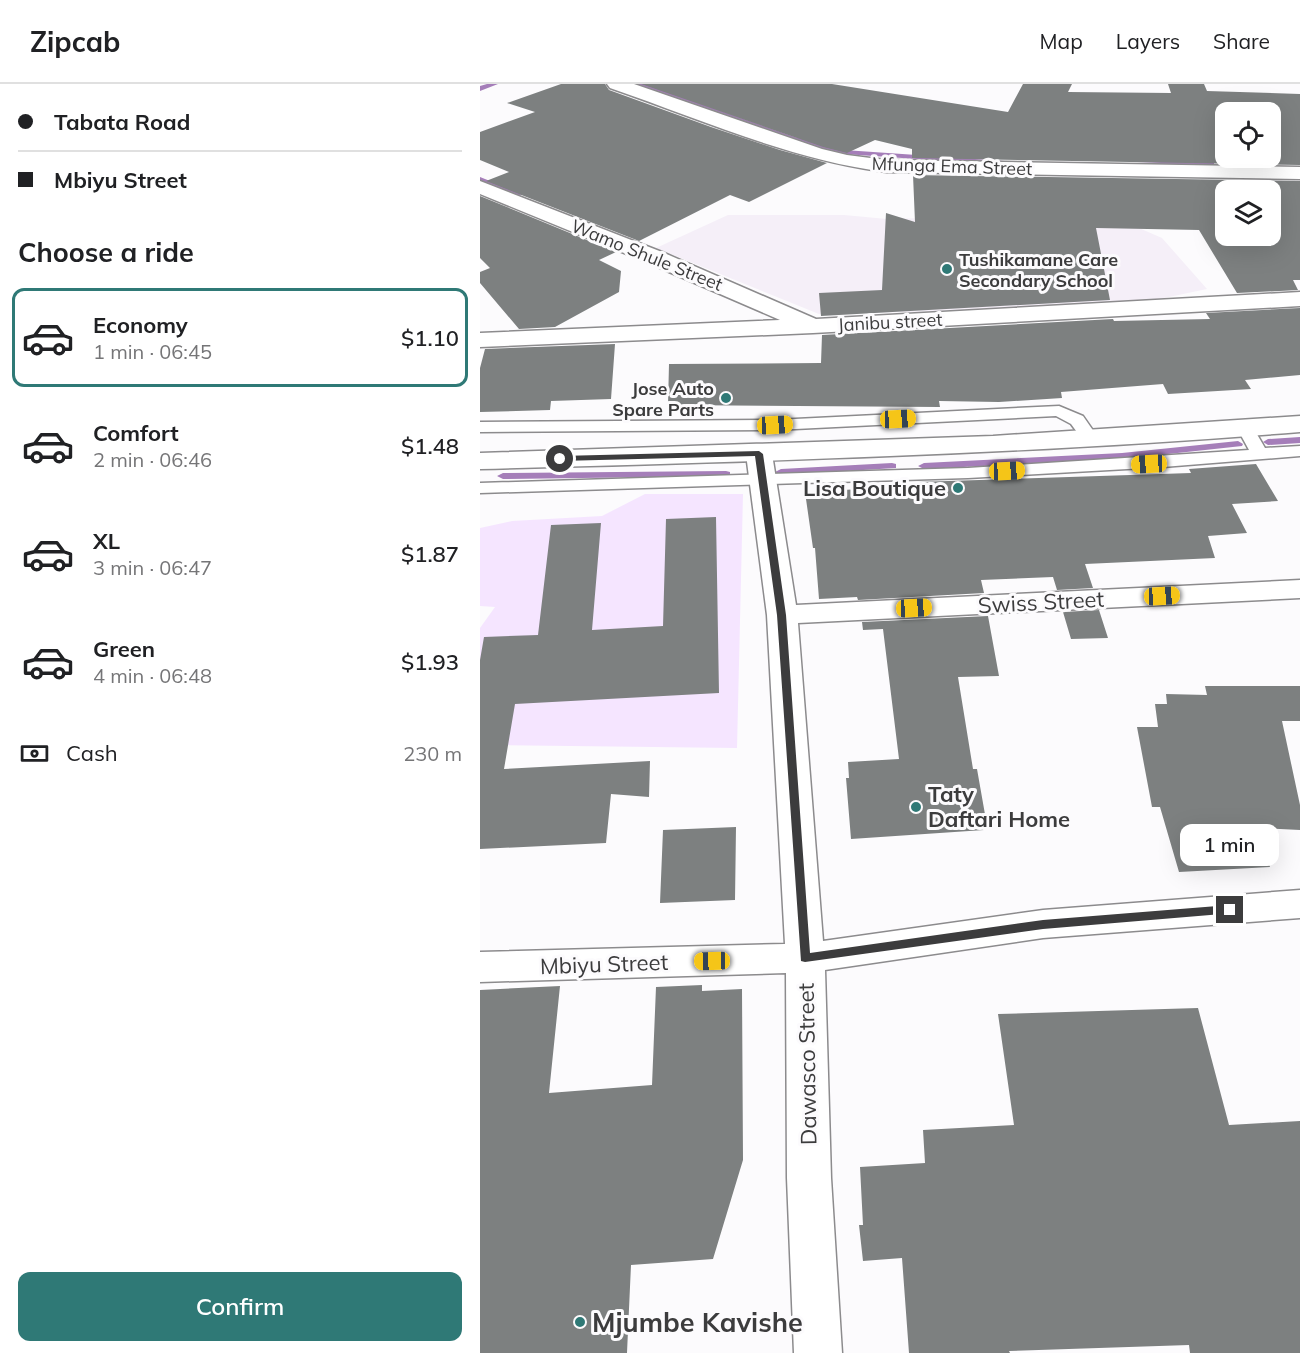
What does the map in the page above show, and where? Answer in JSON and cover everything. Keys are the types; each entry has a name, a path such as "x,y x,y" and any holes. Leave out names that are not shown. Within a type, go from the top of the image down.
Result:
{"street":[{"name":"Mfunga Ema Street","path":"616,84 815,153 847,161 886,166 1300,173"},
{"name":"Wamo Shule Street","path":"480,187 676,266 813,326"},
{"name":"Janibu street","path":"480,340 813,326 1300,299"},
{"path":"487,461 761,467 902,447 1091,439 1300,424"},
{"name":"Dawasco Street","path":"761,467 782,615 805,958 809,1179 818,1353"},
{"name":"Swiss Street","path":"782,615 1300,589"},
{"name":"Mbiyu Street","path":"480,967 805,958 1043,924 1300,904"}],"lane":[{"path":"480,427 775,425 1059,411 1077,420 1091,439"},
{"path":"761,467 775,425"},
{"path":"1245,428 1260,454"},
{"path":"902,447 912,476"},
{"path":"487,461 483,488 761,467 912,476 1149,464 1300,451"}],"shaded area":[{"name":"Tushikamane Care Secondary School","path":"728,215 844,215 887,219 964,217 1139,228 1162,238 1207,289 1121,307 819,314 656,248"},
{"path":"645,494 743,494 737,748 480,745 480,628 495,607 480,606 480,528 512,521 602,516"}],"building":[{"path":"561,84 605,84 609,90 711,127 827,163 749,202 730,195 639,241 486,181 509,172 480,160 480,132 535,112 507,103"},
{"path":"641,84 832,84 1008,112 1023,84 1072,84 1068,92 1171,93 1168,84 1204,84 1207,91 1300,94 1300,165 1281,165 1281,102 1215,102 1215,163 912,158 912,149 875,140 847,153 823,147"},
{"path":"913,175 1236,180 1215,180 1215,246 1281,246 1281,181 1300,181 1300,280 1293,280 1298,290 1237,293 1199,230 1096,228 1110,300 821,316 819,293 882,290 886,213 915,222"},
{"path":"480,196 616,252 599,260 621,271 619,292 555,327 519,329 480,283 480,272 490,268 480,258"},
{"path":"1300,308 1300,375 1245,380 1251,389 1168,394 1163,384 1061,392 1062,398 999,402 939,401 940,407 668,405 669,364 821,363 822,335 1113,319 1114,321 1210,319 1206,313"},
{"path":"615,344 611,399 551,401 550,410 480,412 480,368 485,349"},
{"path":"1256,464 1278,501 1232,504 1247,533 1208,536 1215,558 1085,564 1093,588 1057,590 1053,577 981,580 984,593 858,600 857,597 819,599 815,548 813,548 805,492 917,486 917,482 1191,473 1189,469"},
{"path":"716,517 719,693 515,704 504,769 650,761 649,797 611,794 606,843 480,849 480,660 484,637 538,635 551,525 601,523 592,630 663,626 666,519"},
{"path":"1099,610 1108,638 1071,639 1063,612"},
{"path":"988,616 999,676 958,677 973,769 977,769 986,820 982,821 984,830 851,839 846,778 849,778 848,762 899,759 883,629 863,630 862,622"},
{"path":"1205,686 1300,686 1300,721 1282,721 1300,805 1300,830 1258,828 1270,867 1179,872 1160,807 1152,807 1137,727 1158,727 1155,704 1167,704 1166,694 1207,695"},
{"path":"736,827 735,900 660,903 663,830"},
{"path":"702,985 702,991 742,989 743,1160 713,1259 631,1265 627,1353 480,1353 480,990 560,986 549,1093 652,1085 656,987"},
{"path":"1198,1008 1229,1125 1300,1121 1300,1353 1190,1353 1189,1345 1009,1351 1010,1353 909,1353 902,1258 863,1261 859,1225 863,1225 860,1167 925,1163 923,1130 1014,1125 998,1014"}],"waterway":[{"path":"480,89 494,84"},
{"path":"637,84 792,139 844,152 1004,163"},
{"path":"1137,165 1211,162"},
{"path":"480,179 517,195"},
{"path":"1268,442 1300,440"},
{"path":"924,466 1122,456 1238,444"},
{"path":"781,472 892,466"},
{"path":"503,476 726,474"}],"place":[{"name":"Tushikamane Care Secondary School","path":"947,269"},
{"name":"Jose Auto Spare Parts","path":"726,398"},
{"name":"Lisa Boutique","path":"958,488"},
{"name":"Taty Daftari Home","path":"916,807"},
{"name":"Mjumbe Kavishe","path":"580,1322"}],"route":[{"path":"560,459 759,454 782,615 805,958 1043,924 1230,910"}]}
